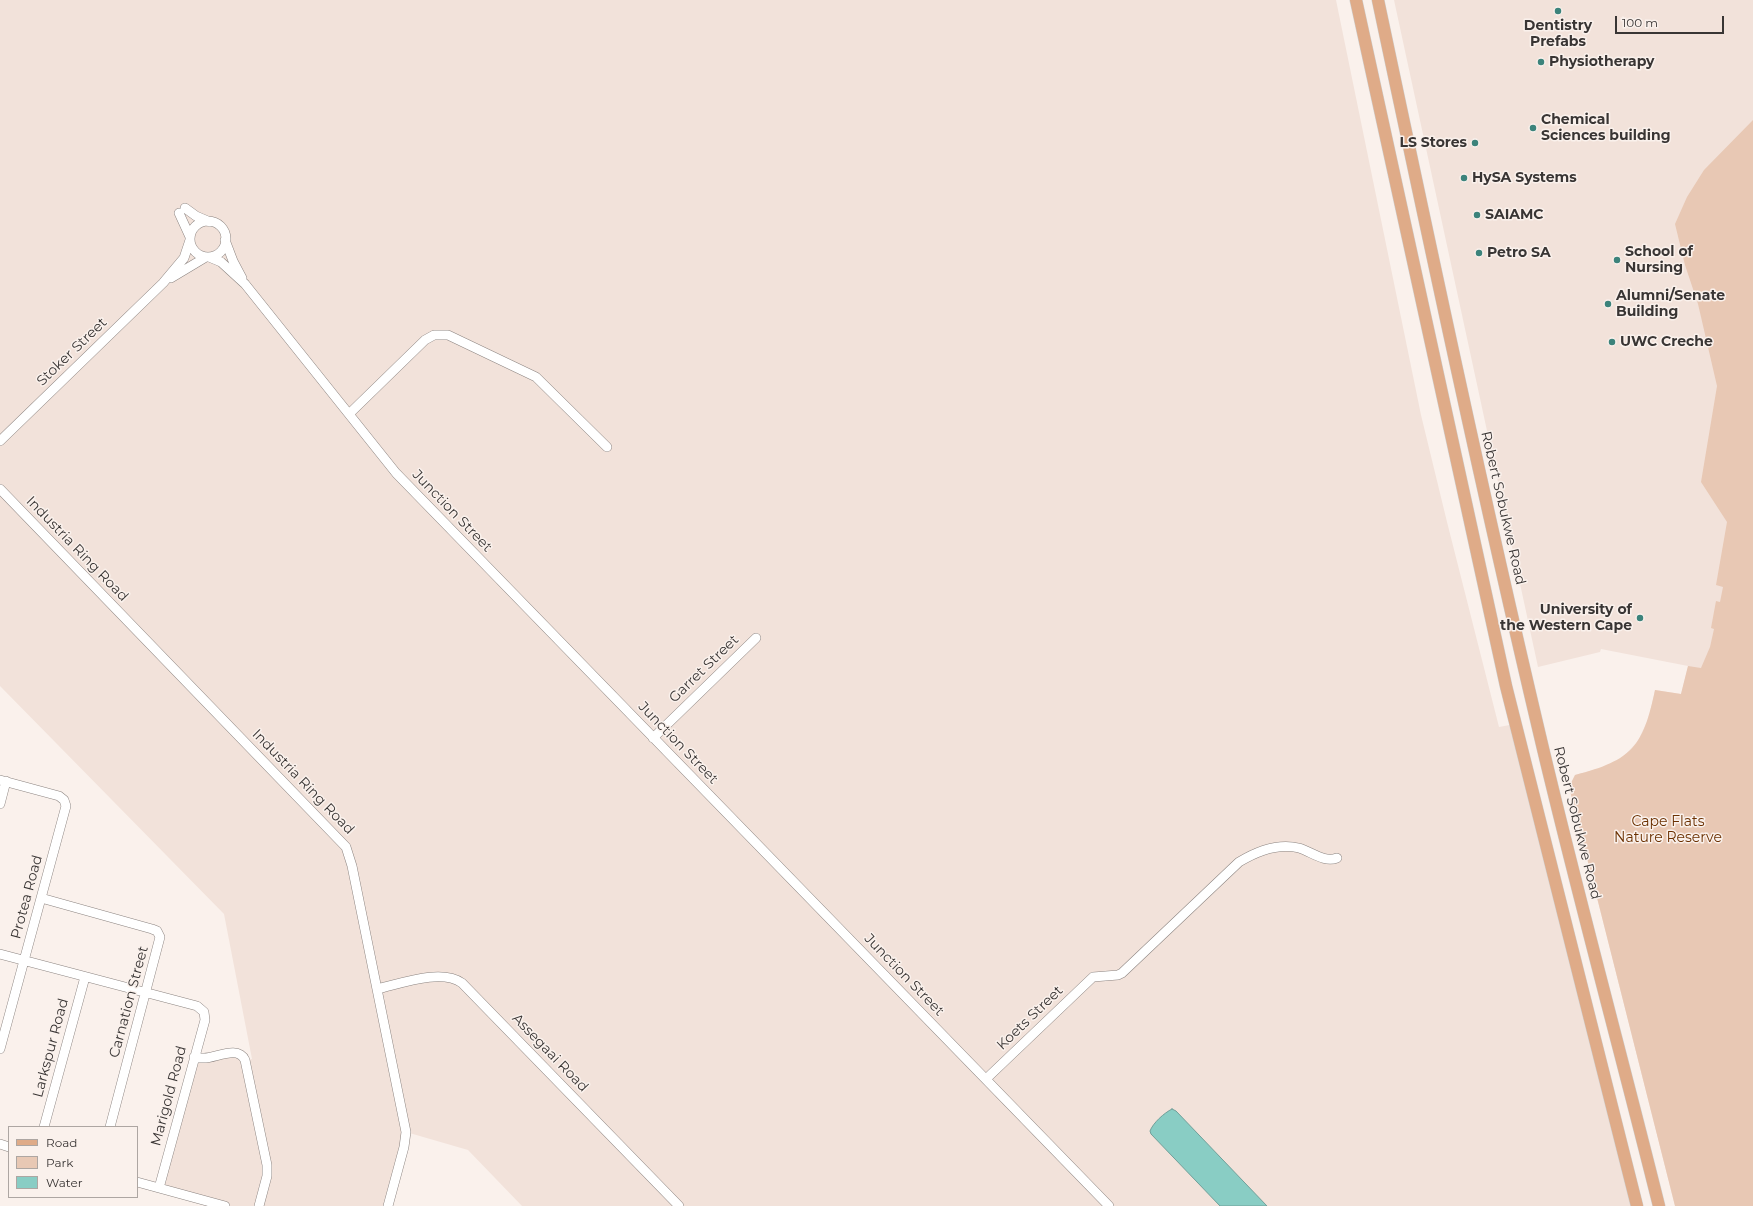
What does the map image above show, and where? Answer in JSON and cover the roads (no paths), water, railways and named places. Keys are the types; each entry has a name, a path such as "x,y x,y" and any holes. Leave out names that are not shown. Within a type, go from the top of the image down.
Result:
{"main road":[{"path":"1356,0 1506,686 1637,1206"},
{"name":"Robert Sobukwe Road","path":"1378,0 1521,658 1659,1206"}],"street":[{"path":"182,211 210,222 218,225 222,230 225,240 224,245 218,253 208,257 201,256 193,249 182,211"},
{"path":"190,238 193,229 197,225 202,222 210,222"},
{"name":"Stoker Street","path":"0,441 163,283 184,258 190,238"},
{"name":"Junction Street","path":"225,240 233,262 245,284"},
{"name":"Stoker Street","path":"163,283 208,257"},
{"name":"Junction Street","path":"208,257 221,262 245,284 396,473 1109,1206"},
{"path":"349,414 425,340 434,335 448,335 536,377 607,447"},
{"name":"Industria Ring Road","path":"0,489 346,847 352,866 406,1135 388,1206"},
{"name":"Garret Street","path":"653,738 756,638"},
{"path":"0,804 3,780"},
{"name":"Protea Road","path":"0,1049 66,809 64,800 59,796 3,780"},
{"name":"Koets Street","path":"986,1080 1093,977 1122,973 1232,868 1251,855 1268,849 1287,847 1302,849 1327,860 1338,858"},
{"name":"Carnation Street","path":"41,898 157,931 160,941 110,1126"},
{"path":"0,954 146,993"},
{"name":"Assegaai Road","path":"377,989 436,976 459,981 679,1206"},
{"name":"Larkspur Road","path":"44,1126 85,977"},
{"name":"Marigold Road","path":"146,993 197,1006 204,1012 205,1020 159,1188"},
{"path":"194,1057 204,1058 237,1052 242,1055 245,1060 267,1166 267,1176 259,1206"},
{"path":"138,1182 226,1206"}],"water":[{"path":"1172,1109 1176,1111 1267,1206 1220,1206 1151,1134 1151,1128 1156,1122"}],"place":[{"name":"Dentistry Prefabs","path":"1558,11"},
{"name":"Physiotherapy","path":"1541,62"},
{"name":"Chemical Sciences building","path":"1533,128"},
{"name":"LS Stores","path":"1475,143"},
{"name":"HySA Systems","path":"1464,178"},
{"name":"SAIAMC","path":"1477,215"},
{"name":"Petro SA","path":"1479,253"},
{"name":"School of Nursing","path":"1617,260"},
{"name":"Alumni/Senate Building","path":"1608,304"},
{"name":"UWC Creche","path":"1612,342"},
{"name":"University of the Western Cape","path":"1640,618"}],"park label":[{"name":"Cape Flats Nature Reserve","path":"1668,830"}]}
